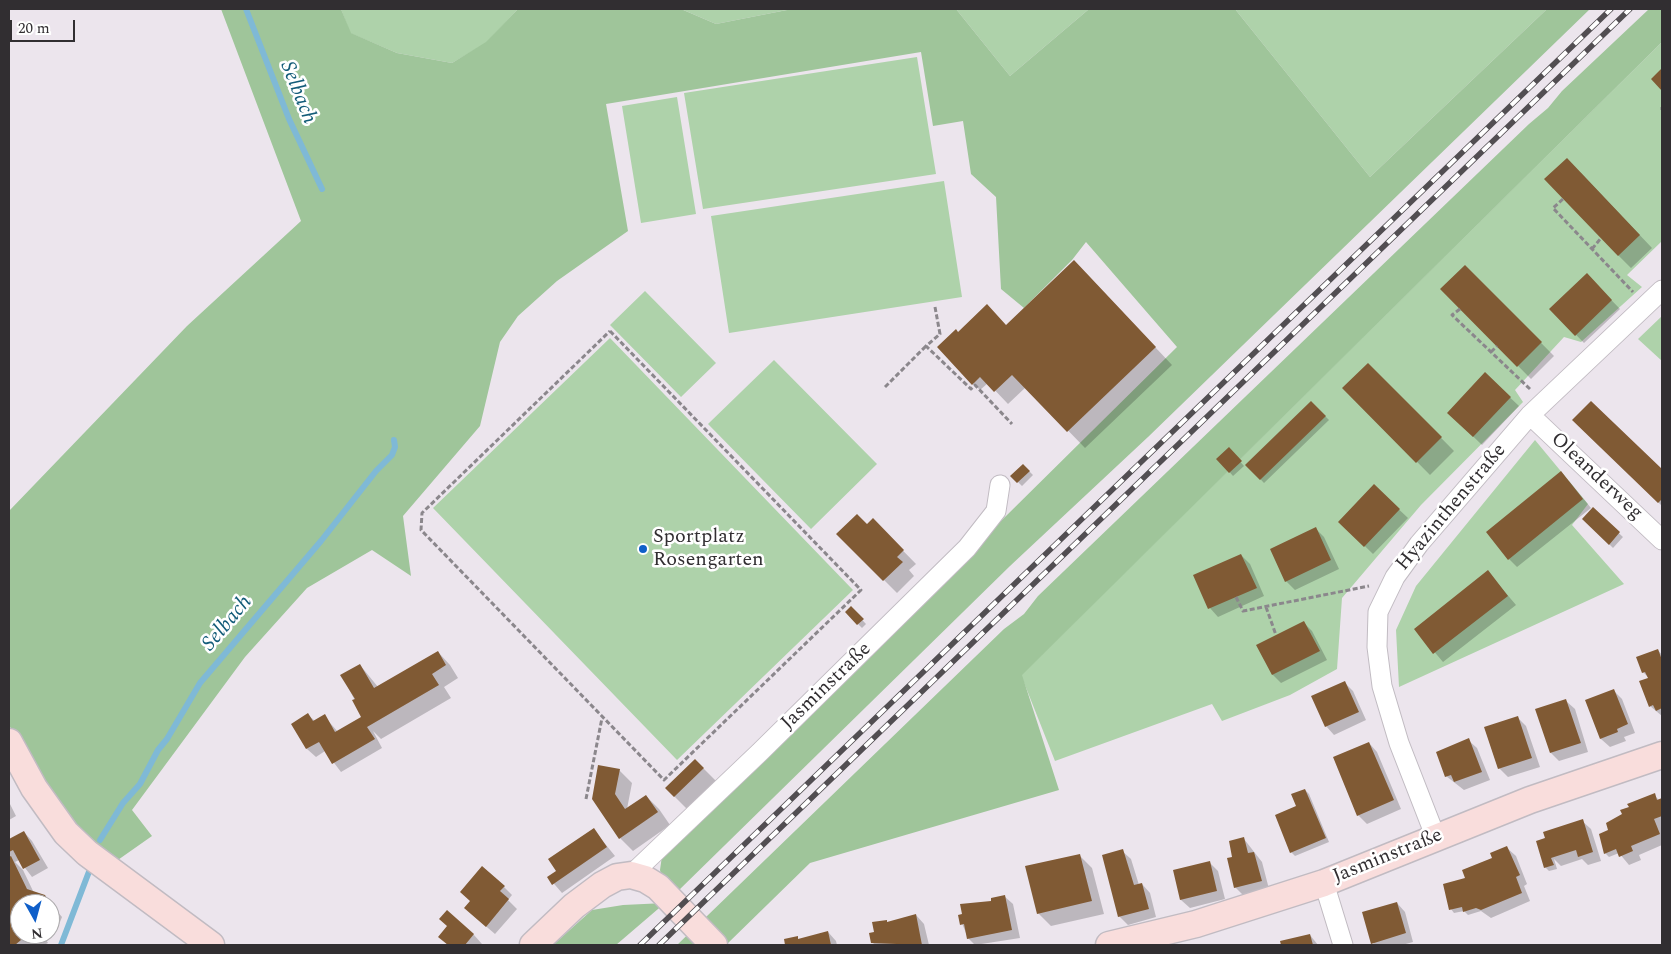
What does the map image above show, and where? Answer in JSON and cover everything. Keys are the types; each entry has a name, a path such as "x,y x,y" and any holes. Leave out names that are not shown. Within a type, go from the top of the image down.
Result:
{"street":[{"name":"Hyazinthenstraße","path":"1436,838 1399,743 1382,686 1377,647 1378,612 1393,581 1419,544 1537,409 1662,290"},
{"name":"Oleanderweg","path":"1537,409 1662,540"},
{"name":"Jasminstraße","path":"532,945 574,906 602,885 617,877 631,875 760,752 967,548 996,511 1000,485"},
{"path":"9,742 34,788 66,833 87,853 211,945"},
{"name":"Jasminstraße","path":"1108,945 1196,924 1324,883 1530,800 1662,755"},
{"path":"631,875 645,879 658,888 714,945"},
{"path":"1324,883 1343,945"}],"path":[{"path":"1563,199 1553,208 1646,305"},
{"path":"1592,249 1601,238"},
{"path":"885,387 940,334 935,307"},
{"path":"1460,309 1452,315 1491,352 1537,409"},
{"path":"610,331 861,590 664,780 602,717 421,530 422,514 610,331"},
{"path":"926,346 971,389 975,385 1012,424"},
{"path":"1491,352 1497,346"},
{"path":"1236,597 1243,611 1393,581"},
{"path":"1266,607 1276,635"},
{"path":"586,799 602,717"}],"green space":[{"path":"221,9 341,9 351,33 397,53 452,63 486,42 518,9 681,9 716,24 792,9 956,9 1010,76 1089,9 1235,9 1370,177 1547,9 1590,9 1148,437 1010,566 677,892 662,878 660,870 662,856 1177,347 1086,242 1072,260 1024,308 1001,289 996,197 971,174 963,121 933,126 921,52 606,104 628,231 557,281 518,316 500,342 480,426 403,516 411,576 372,550 307,588 245,657 132,810 152,836 115,862 84,837 31,765 9,725 9,511 187,326 301,221"},
{"path":"341,9 518,9 486,43 452,63 397,53 350,33"},
{"path":"681,9 792,9 716,24"},
{"path":"956,9 1089,9 1010,76"},
{"path":"1235,9 1547,9 1370,177"},
{"path":"1649,9 1662,9 1662,42 1022,675 1059,790 810,863 726,945 677,945 1004,629 1024,614 1038,596"},
{"path":"1662,42 1662,241 1627,275 1642,287 1581,342 1564,337 1515,390 1523,402 1421,505 1342,598 1337,669 1290,695 1222,721 1212,704 1055,761 1021,675"},
{"path":"917,57 936,174 703,209 684,93"},
{"path":"677,97 696,214 641,223 622,106"},
{"path":"944,181 962,297 729,333 711,216"},
{"path":"645,291 716,363 681,397 610,325"},
{"path":"1662,316 1662,361 1638,339"},
{"name":"Sportplatz Rosengarten","path":"610,338 853,590 677,760 433,508"},
{"path":"774,360 877,464 811,529 708,424"},
{"path":"1535,440 1588,504 1572,525 1624,584 1399,687 1396,630 1416,586"},
{"path":"665,903 616,945 553,945 592,910 623,905"}],"building":[{"path":"1662,68 1662,91 1651,79"},
{"path":"1567,158 1640,235 1618,256 1544,179"},
{"path":"1074,260 1156,347 1067,432 1012,375 994,392 980,377 972,385 937,347 956,329 958,332 987,304 1006,325"},
{"path":"1465,265 1542,342 1517,367 1440,289"},
{"path":"1587,273 1612,300 1575,336 1549,309"},
{"path":"1368,363 1442,437 1416,463 1342,388"},
{"path":"1485,372 1511,397 1473,437 1447,413"},
{"path":"1311,401 1326,416 1260,480 1245,465"},
{"path":"1591,401 1662,469 1662,499 1658,503 1572,420"},
{"path":"1229,447 1242,461 1229,473 1216,459"},
{"path":"1023,464 1030,471 1017,483 1010,476"},
{"path":"1561,471 1583,499 1508,560 1486,532"},
{"path":"1374,484 1400,509 1364,547 1338,522"},
{"path":"1593,507 1620,532 1609,545 1582,519"},
{"path":"857,514 867,524 873,518 904,550 897,557 903,562 883,581 836,534"},
{"path":"1316,527 1331,560 1285,582 1270,549"},
{"path":"1241,554 1257,588 1208,609 1193,575"},
{"path":"1488,570 1508,596 1433,654 1414,629"},
{"path":"851,606 864,619 857,625 845,612"},
{"path":"1304,621 1320,651 1272,675 1256,645"},
{"path":"1658,649 1662,660 1662,708 1656,711 1653,705 1649,707 1639,681 1648,678 1645,672 1642,673 1636,657"},
{"path":"438,651 446,665 432,674 439,685 367,727 375,739 332,764 319,742 306,749 291,724 308,713 313,721 325,714 335,732 361,717 352,700 355,699 340,675 360,664 374,688"},
{"path":"1345,681 1359,712 1325,727 1311,696"},
{"path":"1614,689 1628,724 1617,729 1618,732 1600,739 1585,700"},
{"path":"1566,699 1581,743 1550,753 1535,709"},
{"path":"1518,716 1532,758 1498,769 1484,727"},
{"path":"1469,738 1482,772 1454,782 1451,775 1445,777 1436,752"},
{"path":"1369,742 1394,800 1357,816 1333,757"},
{"path":"695,759 704,768 674,797 665,788"},
{"path":"598,765 620,769 615,794 625,809 646,795 658,812 619,839 592,799"},
{"path":"1305,789 1326,838 1290,853 1275,815 1296,806 1291,794"},
{"path":"1655,793 1657,800 1662,798 1662,816 1654,819 1660,834 1631,846 1633,851 1619,857 1616,849 1604,854 1599,834 1608,830 1606,823 1622,814 1620,810 1629,807 1627,804"},
{"path":"1583,819 1593,852 1578,857 1576,850 1551,858 1554,865 1544,868 1536,841 1545,838 1543,832"},
{"path":"594,828 607,847 552,885 547,877 556,871 548,859"},
{"path":"24,831 40,860 23,869 13,850 9,852 9,839"},
{"path":"1244,837 1248,853 1254,852 1262,881 1234,888 1227,858 1232,857 1229,841"},
{"path":"1507,846 1520,875 1516,877 1522,893 1481,910 1476,908 1463,912 1462,907 1449,910 1443,884 1465,878 1462,870 1492,858 1490,853"},
{"path":"1123,849 1134,885 1142,883 1149,909 1118,917 1102,855"},
{"path":"1080,854 1092,901 1037,914 1025,866"},
{"path":"11,856 27,889 42,894 10,894 10,944 16,944 15,945 9,945 9,857"},
{"path":"1210,861 1217,891 1180,900 1173,870"},
{"path":"482,866 505,886 500,891 509,899 486,927 464,908 470,901 460,892"},
{"path":"1005,895 1012,930 967,939 964,924 960,925 958,915 962,914 960,904 991,901 991,898"},
{"path":"1397,902 1406,933 1371,944 1362,912"},
{"path":"447,910 474,934 465,945 448,945 438,937 447,926 439,919"},
{"path":"916,914 922,945 871,943 869,933 874,932 872,922 887,920 887,922"},
{"path":"828,931 831,945 785,945 784,939 798,936 798,939"},
{"path":"1310,934 1313,945 1281,945 1280,941"}],"waterway":[{"name":"Selbach","path":"246,9 289,119 322,189"},
{"name":"Selbach","path":"100,840 123,803 140,784 158,750 167,739 200,683 321,541 376,471 392,455 395,447 394,440"},
{"name":"Selbach","path":"61,945 90,869"}],"railway":[{"path":"640,945 1611,9"},
{"path":"659,945 1630,9"}],"place":[{"name":"Sportplatz Rosengarten","path":"643,549"}]}
